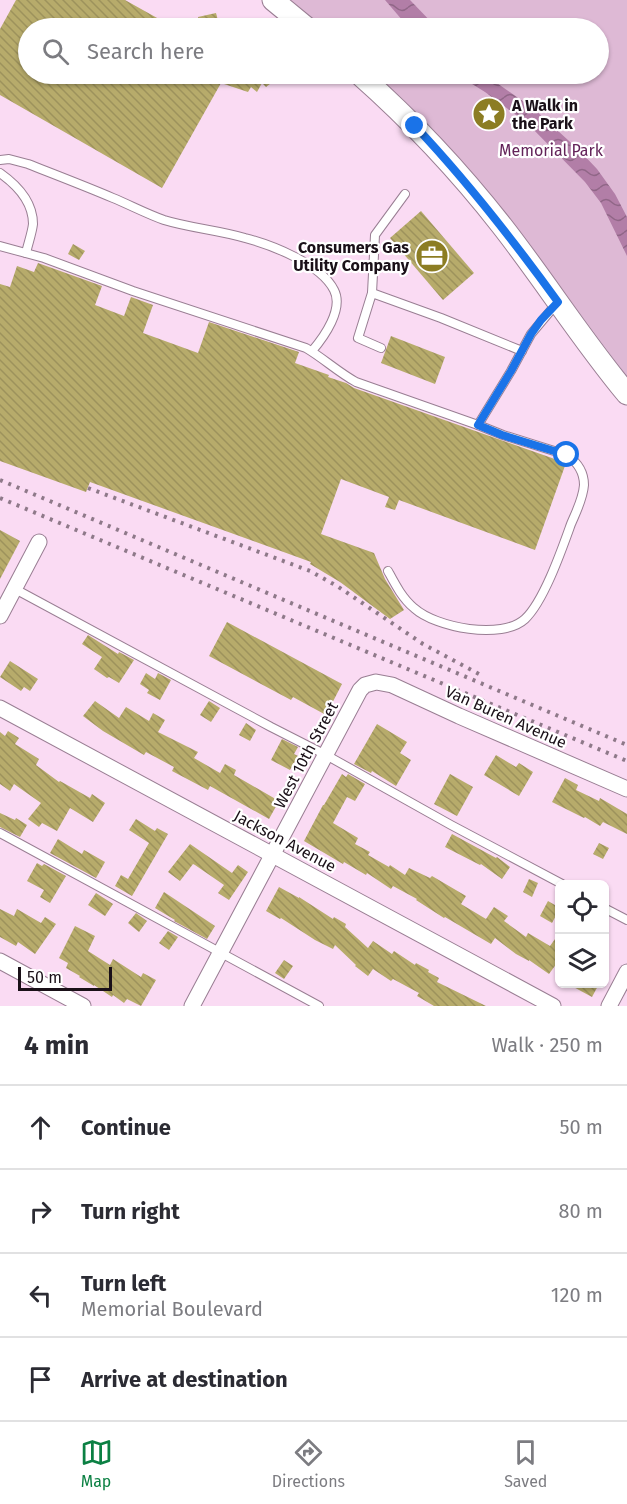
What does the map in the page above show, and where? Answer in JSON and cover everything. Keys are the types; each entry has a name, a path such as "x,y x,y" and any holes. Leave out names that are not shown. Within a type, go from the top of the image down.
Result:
{"street":[{"path":"273,0 295,18"},
{"path":"370,84 447,160 503,227 627,394"},
{"path":"0,616 39,542"},
{"name":"Van Buren Avenue","path":"370,683 384,682 392,685 627,789"},
{"name":"West 10th Street","path":"192,1006 360,690 370,683"},
{"name":"Jackson Avenue","path":"0,708 553,1006"},
{"path":"0,961 83,1006"},
{"path":"609,1006 627,972"}],"lane":[{"path":"0,160 9,159 28,164 164,219 245,238 309,264 321,273 336,291 337,302 327,330 312,351"},
{"path":"0,173 12,181 24,195 29,207 33,224 26,253"},
{"path":"381,348 358,338 372,293 375,235 405,194"},
{"path":"0,246 44,258 133,291 306,348 356,382 502,435 567,455 574,460 583,477 582,497 548,582 534,608 525,619 514,626 502,630 488,630 429,618 415,609 398,590 388,571"},
{"path":"372,293 522,351"},
{"path":"478,425 531,334 558,302"},
{"path":"15,589 326,755 555,881"},
{"path":"0,833 319,1006"},
{"path":"609,911 627,920"}],"green space":[{"name":"Memorial Park","path":"288,0 627,0 627,377 469,170 403,99 386,84 609,84 609,18 310,18"}],"water":[{"path":"385,0 410,0 427,18 400,18"},
{"path":"472,84 498,84 534,109 597,169 615,194 627,217 627,256 601,203 585,182 528,124"}],"building":[{"path":"16,0 125,0 157,18 18,18 18,84 220,84 162,188 0,95 0,29"},
{"path":"216,13 217,18 198,18"},
{"path":"224,84 261,84 257,92 251,87 248,92"},
{"name":"Consumers Gas Utility Company","path":"421,211 474,273 443,300 390,238"},
{"path":"73,244 85,251 79,260 68,254"},
{"path":"38,263 102,286 95,305 124,316 131,297 153,305 143,333 198,353 209,322 299,352 295,363 329,375 328,377 354,388 566,463 535,550 399,500 395,510 385,507 389,497 341,479 321,534 374,553 385,579 404,610 390,619 340,582 310,564 311,562 90,482 86,492 0,461 0,284 10,287 17,266 34,272"},
{"path":"391,336 445,357 435,384 381,363"},
{"path":"0,530 20,541 0,579"},
{"path":"227,622 342,684 326,715 293,697 291,700 209,656"},
{"path":"88,635 118,654 119,652 134,660 119,683 94,669 102,657 82,644"},
{"path":"10,661 38,679 30,691 24,687 21,691 0,677"},
{"path":"146,673 155,679 158,673 171,680 160,700 147,693 149,690 140,684"},
{"path":"95,701 119,718 126,707 149,721 153,713 165,720 158,732 198,752 194,758 220,773 225,764 236,770 234,775 279,801 269,819 210,786 208,790 172,771 174,767 146,752 144,755 103,731 83,716"},
{"path":"209,701 220,708 211,722 200,715"},
{"path":"246,723 256,730 250,741 239,735"},
{"path":"377,724 407,742 400,753 411,760 396,786 372,771 371,773 354,764"},
{"path":"8,731 19,738 15,744 39,759 36,765 59,782 90,798 92,794 105,803 93,822 70,808 57,831 42,823 39,827 28,819 41,803 14,784 10,791 0,784 0,732 5,736"},
{"path":"282,739 298,747 294,754 298,756 290,770 271,760"},
{"path":"496,755 516,767 519,763 533,772 519,796 484,775"},
{"path":"342,774 346,777 348,774 365,784 355,801 347,797 333,823 358,838 355,844 370,852 368,855 389,867 390,865 405,875 409,868 430,878 432,876 466,896 461,904 486,919 494,907 508,916 504,921 526,937 528,933 550,946 555,939 555,966 549,974 495,938 491,944 444,918 417,899 393,886 391,889 367,873 366,875 344,862 343,864 304,841"},
{"path":"450,774 473,787 457,816 434,804"},
{"path":"565,778 578,785 576,790 599,801 600,798 627,814 627,834 603,822 600,826 552,802"},
{"path":"0,813 15,820 16,818 27,825 20,837 0,827"},
{"path":"136,819 155,831 157,828 168,834 132,896 115,886 121,875 128,879 149,843 129,830"},
{"path":"452,834 497,857 510,867 502,879 481,864 445,847"},
{"path":"58,839 82,854 84,850 105,862 96,878 50,853"},
{"path":"599,843 609,848 603,859 593,854"},
{"path":"190,844 232,873 238,865 248,872 229,900 218,893 224,885 193,864 180,881 168,872"},
{"path":"37,863 42,866 44,864 66,876 50,903 40,897 44,890 27,881"},
{"path":"529,879 538,883 532,897 523,892"},
{"path":"279,887 333,919 334,917 346,924 345,927 368,948 373,941 392,954 394,951 415,965 416,963 429,970 428,972 439,978 437,982 486,1006 434,1006 417,996 419,993 393,979 391,981 373,969 368,976 335,945 333,949 266,911"},
{"path":"164,892 215,926 207,939 155,908"},
{"path":"96,893 113,904 105,916 88,905"},
{"path":"548,901 555,905 555,917 552,923 540,916"},
{"path":"0,909 14,916 17,909 41,923 45,917 56,924 35,954 18,942 16,946 0,937"},
{"path":"136,913 147,921 139,932 128,923"},
{"path":"75,926 95,936 88,951 110,965 113,959 141,977 143,973 156,980 141,1006 127,999 124,1003 113,995 112,997 66,968 68,963 59,958"},
{"path":"168,931 178,937 169,950 159,943"},
{"path":"284,960 293,966 284,979 275,973"},
{"path":"575,988 597,988 592,997"}],"railway":[{"path":"0,480 627,745"},
{"path":"88,488 310,571 337,586 423,644 479,674"},
{"path":"0,498 627,761"}],"place":[{"name":"A Walk in the Park","path":"489,114"},
{"name":"Consumers Gas Utility Company","path":"432,256"}],"route":[{"path":"415,126 503,227 558,302 531,334 478,425 502,435 567,455"}]}
